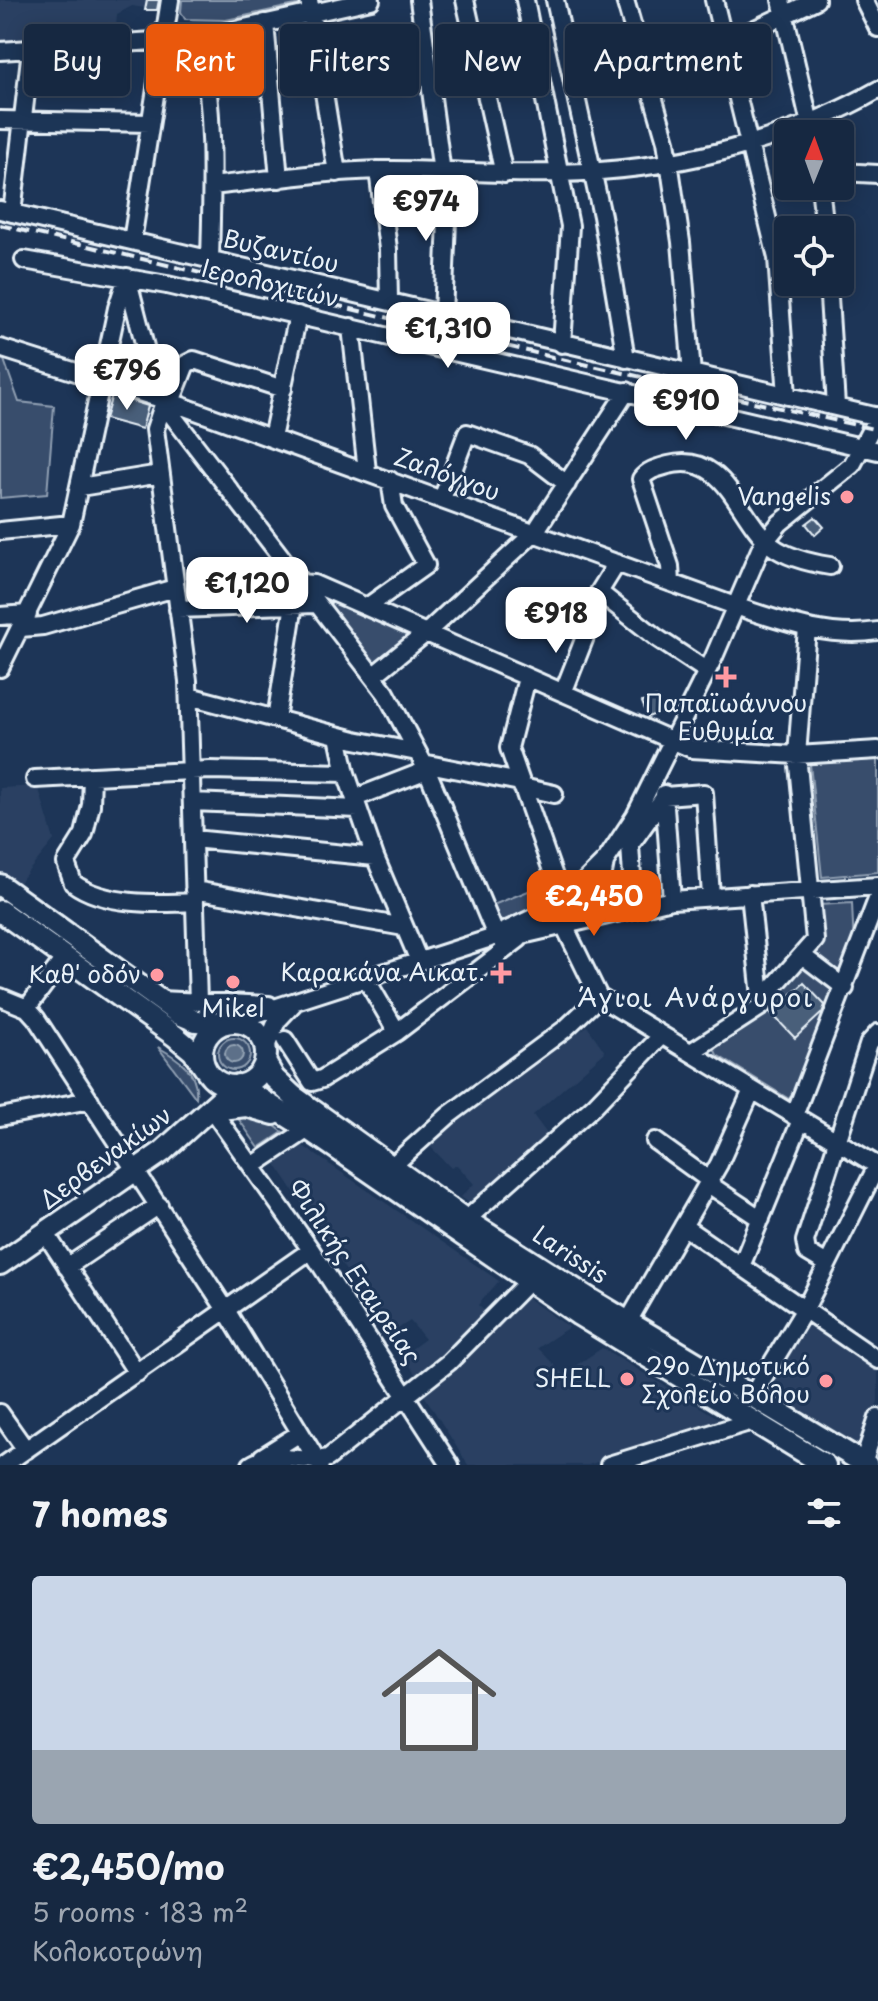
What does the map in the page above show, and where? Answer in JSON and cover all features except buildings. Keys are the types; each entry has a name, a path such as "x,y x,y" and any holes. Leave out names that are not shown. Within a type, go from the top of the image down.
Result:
{"main road":[{"path":"0,885 191,1020 252,1028 265,1055 256,1077 237,1086 219,1082 185,1044 0,911"},
{"path":"229,1023 211,1032 204,1044 202,1057 208,1072 206,1115 254,1107 308,1129"},
{"name":"Larissis","path":"265,1055 288,1092 752,1421 825,1465"},
{"name":"Larissis","path":"237,1086 308,1129 528,1282 752,1396 865,1464"},
{"name":"Δερβενακίων","path":"0,1264 136,1171 237,1086"}],"street":[{"path":"166,24 170,0"},
{"path":"261,24 310,7 371,0"},
{"path":"419,0 446,173 443,315"},
{"path":"465,0 504,174"},
{"path":"525,0 570,232 562,344"},
{"path":"555,0 592,172 626,359"},
{"path":"625,0 633,24"},
{"path":"714,0 719,24"},
{"path":"757,24 783,8 816,0"},
{"path":"864,0 878,28"},
{"path":"310,7 337,173"},
{"path":"783,8 810,120"},
{"path":"265,23 279,179"},
{"path":"0,51 24,49"},
{"path":"828,120 878,90"},
{"path":"6,211 26,96"},
{"path":"132,241 154,96"},
{"path":"210,260 211,96"},
{"path":"654,96 670,162 692,374"},
{"path":"736,96 777,258 787,396"},
{"path":"0,120 150,123"},
{"path":"212,186 378,170 504,174 592,172 670,162 774,138"},
{"path":"378,170 388,249 389,301"},
{"path":"854,173 878,174"},
{"name":"Βυζαντίου","path":"6,211 878,417"},
{"name":"Ιερολοχιτών","path":"24,260 127,277 298,315 871,449"},
{"path":"0,668 71,524 127,277"},
{"path":"127,277 164,401 315,604 374,675 422,762 496,936"},
{"path":"829,296 836,406"},
{"path":"272,438 298,315"},
{"path":"351,327 367,471"},
{"name":"Ζαλόγγου","path":"0,348 102,379 367,471 735,606 807,628 852,634 878,631"},
{"path":"198,1002 189,696 156,421 184,367 194,360 283,389"},
{"path":"374,675 426,633 535,532 627,391"},
{"path":"229,1023 496,936 559,905 606,860 635,816 707,671 766,540 780,523 871,449 878,417"},
{"path":"442,499 467,433 529,455 567,484"},
{"path":"671,583 670,566 641,483 643,475 652,469 681,462 701,465 741,504 766,540 791,556 830,566"},
{"path":"80,487 160,474"},
{"path":"367,607 426,565 394,506 390,480"},
{"path":"0,531 71,524"},
{"path":"617,563 599,592 657,638 707,671"},
{"path":"299,583 314,584 673,741 707,752 797,755 878,750"},
{"path":"0,616 43,626 175,588"},
{"path":"276,719 294,604"},
{"path":"178,609 315,604"},
{"path":"691,1052 762,1003 815,940 797,755 807,628"},
{"path":"563,693 587,632"},
{"path":"527,678 509,748 563,926 599,997 878,1165 805,1309 752,1396"},
{"path":"189,696 422,762 554,794"},
{"path":"338,736 346,773 375,857 419,961"},
{"path":"192,802 356,803 422,762"},
{"path":"35,779 191,771 346,773"},
{"path":"658,772 665,796 672,900"},
{"path":"92,776 92,798 86,824 66,863 71,881 80,888 139,901 195,896 404,927"},
{"path":"665,796 704,793 711,896"},
{"path":"634,907 630,845 665,796"},
{"path":"193,839 375,857"},
{"path":"606,860 600,890 614,912"},
{"path":"478,942 519,938 672,900 878,886"},
{"path":"750,894 762,1003"},
{"path":"742,1264 878,897"},
{"path":"285,1040 312,1082 397,1032 519,938"},
{"path":"803,956 845,988"},
{"path":"27,1008 65,957"},
{"path":"365,977 397,1032"},
{"path":"0,997 27,1008 90,1100 226,1310 319,1463"},
{"path":"391,1167 449,1115 565,1029 574,1016 599,997"},
{"path":"265,1055 281,1016 299,999"},
{"path":"159,1000 278,1006"},
{"path":"827,1264 807,1252 805,1245 876,1034"},
{"path":"466,1220 594,1106 662,1035"},
{"path":"623,1330 708,1181 752,1090"},
{"path":"0,1117 90,1100"},
{"name":"Φιλικής Εταιρείας","path":"206,1115 254,1165 450,1465"},
{"path":"254,1165 308,1129"},
{"path":"655,1141 761,1219"},
{"path":"67,1267 159,1205"},
{"path":"683,1226 742,1264 805,1309 815,1320 878,1360"},
{"path":"46,1234 137,1373"},
{"path":"4,1465 311,1250"},
{"path":"256,1462 319,1463 449,1362 528,1282"},
{"path":"0,1413 26,1450"},
{"path":"865,1464 878,1418"},
{"path":"620,1464 752,1421"},
{"path":"256,1462 300,1433"}],"shaded area":[{"path":"0,0 161,0 159,10 132,6 117,14 116,24 24,24 24,43 0,44"},
{"path":"182,0 302,0 300,4 226,20 185,19 181,12"},
{"path":"0,359 4,360 19,402 54,406 47,494 0,498"},
{"path":"327,596 414,636 376,667 321,600"},
{"path":"878,759 878,872 822,877 810,764"},
{"path":"38,786 54,840 17,885 0,873 0,788"},
{"path":"551,882 557,897 501,922 493,905"},
{"path":"852,903 854,949 794,1102 717,1055 713,1046 769,999 822,946 819,905"},
{"path":"587,1026 605,1052 533,1115 550,1138 472,1205 461,1197 474,1184 457,1165 451,1168 429,1145 448,1126"},
{"path":"234,1038 246,1042 250,1054 246,1066 234,1070 222,1066 218,1054 222,1042"},
{"path":"234,1045 243,1054 234,1063 225,1054"},
{"path":"158,1047 180,1061 191,1073 196,1098"},
{"path":"235,1114 263,1117 283,1132 259,1148"},
{"path":"303,1146 499,1281 478,1305 489,1315 419,1379 402,1356 425,1339 410,1321 388,1335 276,1164"},
{"path":"524,1296 569,1327 538,1348 563,1374 602,1348 723,1421 588,1465 468,1465 424,1395 458,1367"},
{"name":"29ο Δημοτικό Σχολείο Βόλου","path":"808,1324 878,1370 878,1401 862,1449 767,1392"}],"railway":[{"path":"0,225 548,356 878,430"}],"place":[{"name":"Vangelis","path":"847,497"},
{"name":"Παπαϊωάννου Ευθυμία","path":"726,677"},
{"name":"Καρακάνα Αικατ.","path":"501,973"},
{"name":"Καθ' οδόν","path":"157,975"},
{"name":"Mikel","path":"233,982"},
{"name":"SHELL","path":"627,1379"},
{"name":"29ο Δημοτικό Σχολείο Βόλου","path":"826,1381"}],"district":[{"name":"Άγιοι Ανάργυροι","path":"696,998"}]}
